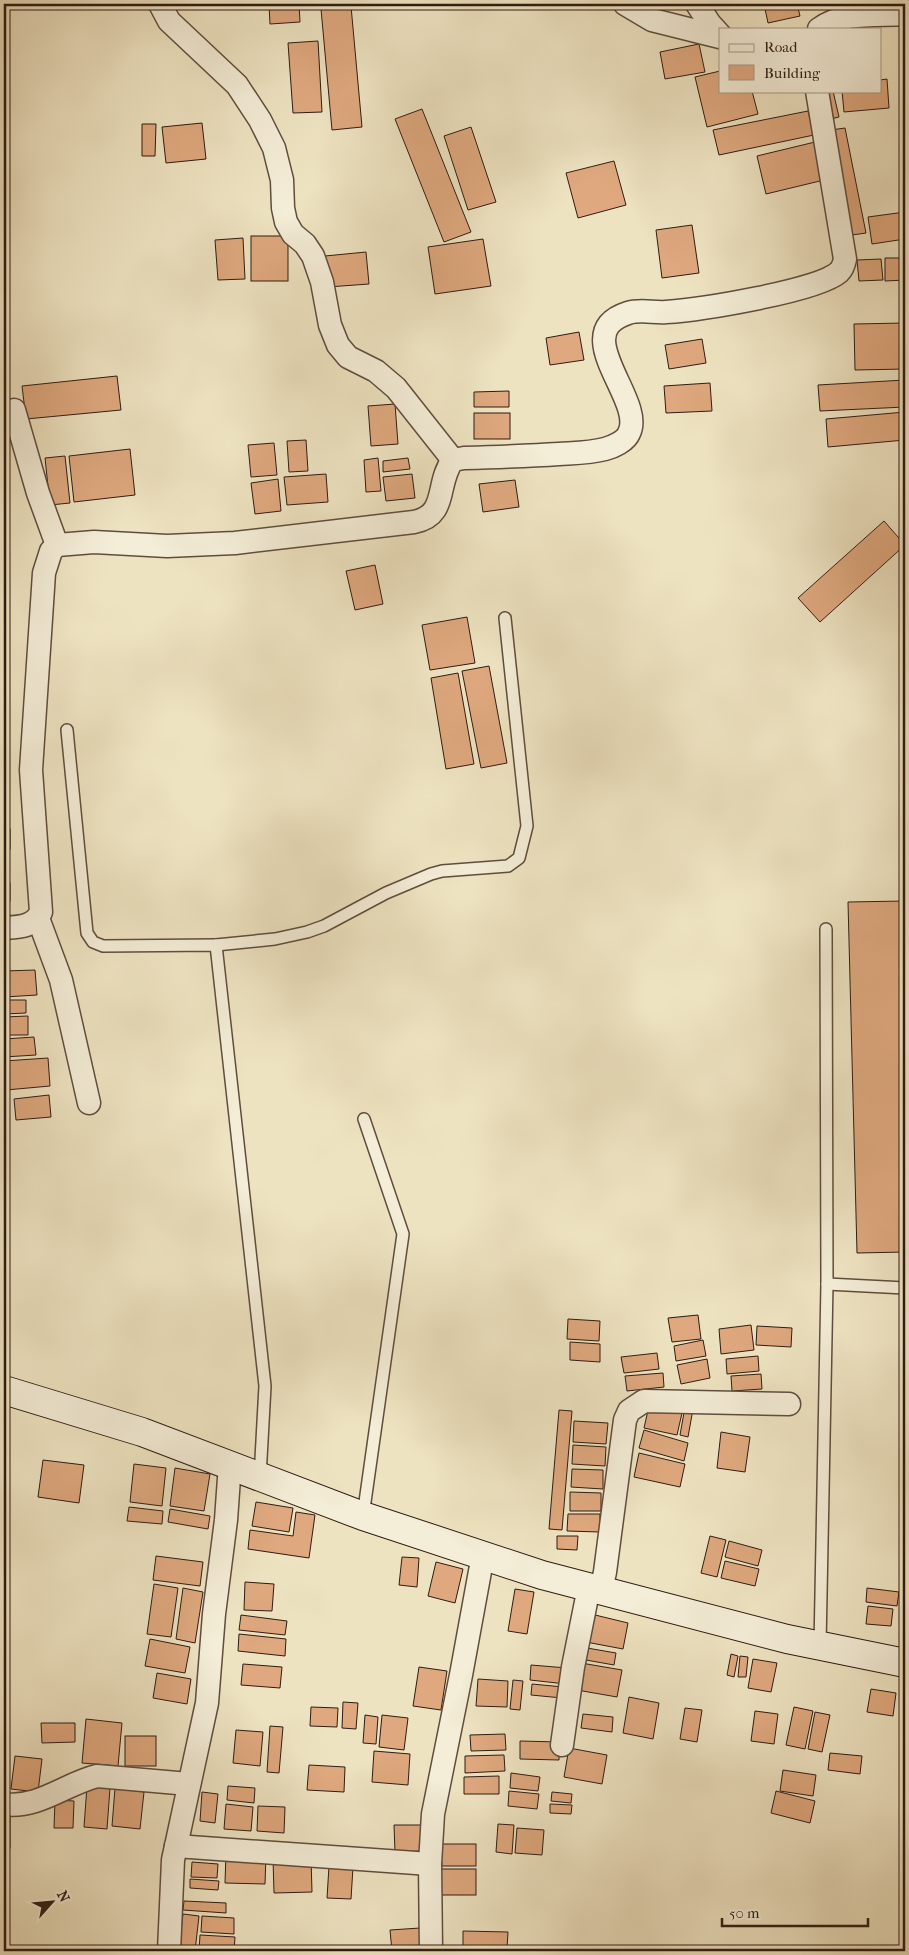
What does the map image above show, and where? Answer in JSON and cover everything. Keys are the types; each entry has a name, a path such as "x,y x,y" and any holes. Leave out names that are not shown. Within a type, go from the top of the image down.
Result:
{"street":[{"path":"160,4 169,20 237,85 260,120 274,148 280,172 286,222 293,234 305,244 313,256 322,282 330,325 338,345 348,357 376,371 396,388 453,460"},
{"path":"626,4 652,20 719,36"},
{"path":"697,4 719,35"},
{"path":"821,28 833,20 855,16 905,14"},
{"path":"453,460 582,452 605,449 617,444 626,438 632,425 631,412 605,348 606,331 611,324 626,314 635,312 679,310 785,292 822,282 840,272 845,259 817,92"},
{"path":"14,410 38,493 57,545"},
{"path":"4,928 23,926 38,918 41,912 31,770 44,573 51,551 57,545 94,542 167,546 235,543 424,520 436,511 444,478 453,460"},
{"path":"38,918 61,980 89,1103"},
{"path":"4,1390 142,1432 363,1516 542,1575 820,1646 905,1663"},
{"path":"562,1745 574,1667 595,1589 605,1572 625,1420 628,1411 644,1401 789,1404"},
{"path":"169,1951 171,1885 176,1846 207,1703 214,1614 226,1520 230,1464"},
{"path":"432,1951 430,1864 433,1814 483,1555"},
{"path":"4,1804 32,1803 84,1779 97,1776 189,1784"},
{"path":"176,1846 430,1864"}],"lane":[{"path":"67,730 87,933 90,938 103,946 216,944 275,939 307,932 364,906 386,893 431,874 442,871 508,866 519,858 527,826 506,618"},
{"path":"820,1646 827,1284 826,929"},
{"path":"216,944 265,1386 260,1477"},
{"path":"363,1516 403,1234 364,1119"},
{"path":"827,1284 905,1288"}],"building":[{"path":"269,4 299,4 300,22 270,24"},
{"path":"764,4 797,4 800,16 768,23"},
{"path":"351,6 362,127 332,130 321,9"},
{"path":"318,41 322,112 293,113 288,43"},
{"path":"699,44 705,72 665,79 660,52"},
{"path":"719,71 719,92 752,92 758,114 707,127 695,77"},
{"path":"887,79 889,108 844,112 842,92 882,92 882,80"},
{"path":"820,92 833,92 839,117 826,120"},
{"path":"422,109 471,232 444,242 395,119"},
{"path":"808,111 814,135 719,155 713,130"},
{"path":"202,123 206,159 166,163 162,127"},
{"path":"142,124 156,124 155,156 142,156"},
{"path":"471,127 496,202 468,210 444,136"},
{"path":"845,128 866,233 852,235 831,130"},
{"path":"815,142 824,180 766,194 757,156"},
{"path":"614,161 626,205 578,218 566,173"},
{"path":"905,212 905,239 872,244 868,217"},
{"path":"692,225 699,273 662,278 656,230"},
{"path":"251,236 288,236 288,281 251,281"},
{"path":"243,238 245,279 218,280 215,240"},
{"path":"483,239 491,286 435,294 428,247"},
{"path":"366,252 369,284 328,287 325,256"},
{"path":"885,258 905,258 905,280 885,281"},
{"path":"881,259 883,280 859,281 857,260"},
{"path":"905,323 905,369 855,370 854,324"},
{"path":"579,332 584,360 550,365 546,338"},
{"path":"702,339 706,363 669,369 665,345"},
{"path":"117,376 121,410 26,419 22,386"},
{"path":"905,380 905,407 820,411 818,385"},
{"path":"710,383 712,411 666,413 664,386"},
{"path":"509,391 509,407 474,407 474,392"},
{"path":"395,404 398,444 371,446 368,406"},
{"path":"905,412 905,440 828,447 826,419"},
{"path":"474,413 510,413 510,439 474,439"},
{"path":"306,440 308,471 289,472 287,441"},
{"path":"274,443 277,475 251,477 248,445"},
{"path":"130,449 135,495 74,502 69,456"},
{"path":"65,456 70,503 50,505 45,458"},
{"path":"378,458 381,491 366,492 364,460"},
{"path":"408,458 410,469 383,472 383,461"},
{"path":"326,474 328,502 287,505 284,477"},
{"path":"412,474 415,498 386,501 383,477"},
{"path":"278,479 281,511 255,514 251,483"},
{"path":"515,480 519,507 483,512 479,484"},
{"path":"884,521 905,545 820,622 798,598"},
{"path":"375,565 383,604 355,610 346,571"},
{"path":"467,617 475,663 430,670 422,625"},
{"path":"489,666 507,763 481,768 462,671"},
{"path":"458,673 474,764 446,769 431,678"},
{"path":"4,829 10,829 10,849 4,849"},
{"path":"4,854 8,854 8,879 4,879"},
{"path":"4,883 10,883 10,901 4,901"},
{"path":"905,901 905,1252 857,1253 848,902"},
{"path":"35,970 37,995 4,997 4,971"},
{"path":"4,1000 26,1000 26,1013 4,1014"},
{"path":"28,1016 28,1035 4,1035 4,1017"},
{"path":"34,1037 36,1055 4,1057 4,1039"},
{"path":"48,1058 50,1086 6,1090 4,1061"},
{"path":"49,1095 51,1117 16,1120 14,1099"},
{"path":"698,1315 701,1339 672,1342 668,1318"},
{"path":"568,1319 600,1321 599,1341 567,1339"},
{"path":"751,1325 754,1350 721,1354 719,1329"},
{"path":"757,1326 792,1328 791,1347 756,1345"},
{"path":"703,1340 706,1356 676,1361 674,1346"},
{"path":"570,1342 600,1344 600,1362 570,1360"},
{"path":"657,1353 659,1369 624,1373 621,1357"},
{"path":"758,1356 759,1371 727,1374 726,1359"},
{"path":"707,1359 710,1378 681,1384 677,1365"},
{"path":"663,1373 664,1387 627,1391 625,1376"},
{"path":"761,1374 762,1389 732,1391 731,1376"},
{"path":"649,1406 682,1413 677,1435 644,1428"},
{"path":"685,1407 693,1409 688,1437 680,1435"},
{"path":"559,1410 572,1411 562,1530 549,1529"},
{"path":"574,1421 608,1423 606,1444 573,1442"},
{"path":"644,1430 688,1443 684,1461 639,1448"},
{"path":"721,1432 750,1437 745,1472 717,1468"},
{"path":"573,1445 606,1447 605,1466 572,1464"},
{"path":"639,1453 685,1464 680,1487 634,1477"},
{"path":"43,1460 84,1465 79,1503 38,1497"},
{"path":"134,1464 166,1468 162,1506 130,1502"},
{"path":"175,1468 210,1474 204,1511 170,1506"},
{"path":"572,1469 603,1470 603,1489 571,1487"},
{"path":"570,1492 601,1493 601,1511 570,1511"},
{"path":"256,1502 293,1508 289,1532 252,1526"},
{"path":"129,1507 163,1511 162,1524 127,1521"},
{"path":"170,1509 210,1516 208,1529 168,1522"},
{"path":"296,1512 315,1515 309,1558 248,1549 250,1530 293,1536"},
{"path":"568,1514 600,1514 600,1532 567,1531"},
{"path":"557,1536 578,1536 577,1550 557,1549"},
{"path":"710,1536 726,1540 717,1577 701,1573"},
{"path":"729,1541 762,1550 758,1566 725,1557"},
{"path":"156,1556 203,1562 200,1586 153,1580"},
{"path":"402,1557 419,1558 417,1587 399,1585"},
{"path":"725,1561 759,1569 755,1586 721,1578"},
{"path":"436,1562 463,1569 455,1603 428,1596"},
{"path":"245,1582 274,1584 272,1611 244,1610"},
{"path":"154,1584 178,1588 171,1637 147,1634"},
{"path":"183,1588 203,1592 195,1643 176,1639"},
{"path":"867,1588 899,1592 897,1606 866,1602"},
{"path":"515,1589 534,1592 527,1634 508,1631"},
{"path":"868,1606 893,1609 891,1626 866,1624"},
{"path":"591,1614 628,1623 623,1649 586,1642"},
{"path":"241,1615 287,1621 285,1635 239,1630"},
{"path":"239,1634 286,1639 285,1656 238,1651"},
{"path":"150,1639 190,1647 185,1673 145,1666"},
{"path":"587,1648 616,1653 614,1665 586,1660"},
{"path":"731,1654 738,1656 734,1677 727,1675"},
{"path":"740,1656 748,1657 746,1677 738,1677"},
{"path":"753,1659 777,1663 771,1692 748,1688"},
{"path":"581,1663 622,1670 617,1697 577,1690"},
{"path":"243,1664 282,1667 280,1688 241,1685"},
{"path":"531,1665 567,1668 566,1684 530,1680"},
{"path":"419,1667 447,1671 441,1710 413,1706"},
{"path":"157,1673 191,1679 187,1704 153,1698"},
{"path":"478,1679 508,1681 507,1707 476,1706"},
{"path":"513,1680 523,1681 520,1710 510,1709"},
{"path":"532,1684 563,1687 562,1698 531,1695"},
{"path":"871,1689 896,1693 893,1716 867,1712"},
{"path":"629,1697 659,1703 653,1739 623,1733"},
{"path":"343,1702 358,1703 356,1729 342,1728"},
{"path":"311,1707 338,1708 337,1727 310,1726"},
{"path":"794,1707 813,1711 805,1749 786,1745"},
{"path":"685,1708 702,1710 697,1742 680,1739"},
{"path":"755,1711 778,1714 774,1744 751,1741"},
{"path":"815,1712 830,1715 822,1752 808,1749"},
{"path":"583,1714 613,1717 612,1732 581,1728"},
{"path":"365,1715 378,1717 376,1744 363,1743"},
{"path":"382,1715 408,1718 404,1750 379,1747"},
{"path":"86,1719 122,1723 118,1766 82,1763"},
{"path":"41,1723 75,1723 75,1742 42,1743"},
{"path":"270,1726 283,1727 279,1773 267,1772"},
{"path":"236,1730 263,1732 260,1766 233,1763"},
{"path":"505,1734 506,1750 471,1751 470,1735"},
{"path":"125,1736 156,1736 156,1766 125,1766"},
{"path":"520,1741 559,1742 559,1760 520,1759"},
{"path":"569,1748 607,1755 602,1784 564,1777"},
{"path":"374,1751 410,1754 408,1785 372,1782"},
{"path":"830,1753 862,1756 860,1774 828,1770"},
{"path":"4,1754 9,1755 7,1777 4,1777"},
{"path":"504,1755 505,1771 465,1773 465,1756"},
{"path":"15,1756 42,1759 38,1792 11,1789"},
{"path":"309,1765 345,1767 344,1792 307,1790"},
{"path":"783,1770 816,1775 813,1796 780,1791"},
{"path":"511,1773 540,1777 538,1791 510,1788"},
{"path":"499,1776 499,1794 464,1794 464,1777"},
{"path":"87,1786 110,1788 107,1829 84,1827"},
{"path":"228,1786 255,1788 254,1803 227,1800"},
{"path":"115,1788 144,1792 140,1829 112,1826"},
{"path":"509,1791 539,1794 537,1809 508,1806"},
{"path":"776,1791 815,1801 810,1823 771,1813"},
{"path":"202,1792 218,1794 215,1823 200,1821"},
{"path":"552,1792 572,1794 571,1803 551,1801"},
{"path":"55,1800 74,1801 73,1828 54,1828"},
{"path":"226,1804 253,1807 251,1831 224,1829"},
{"path":"550,1804 572,1805 571,1814 550,1813"},
{"path":"258,1806 285,1807 284,1833 257,1831"},
{"path":"4,1811 10,1811 10,1848 4,1848"},
{"path":"498,1824 514,1825 512,1854 496,1852"},
{"path":"394,1825 421,1825 422,1851 395,1852"},
{"path":"517,1828 544,1830 542,1855 515,1853"},
{"path":"439,1844 476,1844 476,1866 439,1866"},
{"path":"226,1853 266,1855 265,1884 225,1883"},
{"path":"311,1858 312,1892 274,1893 273,1859"},
{"path":"192,1862 218,1864 217,1878 191,1877"},
{"path":"329,1866 353,1867 351,1899 327,1898"},
{"path":"438,1869 476,1869 476,1895 438,1895"},
{"path":"190,1879 219,1881 218,1890 190,1888"},
{"path":"184,1901 226,1903 226,1913 183,1910"},
{"path":"183,1914 199,1916 195,1951 179,1949"},
{"path":"202,1916 234,1918 234,1934 201,1932"},
{"path":"420,1928 422,1951 392,1951 390,1930"},
{"path":"463,1931 508,1932 507,1948 463,1947"},
{"path":"200,1935 235,1937 234,1951 199,1951"}]}
